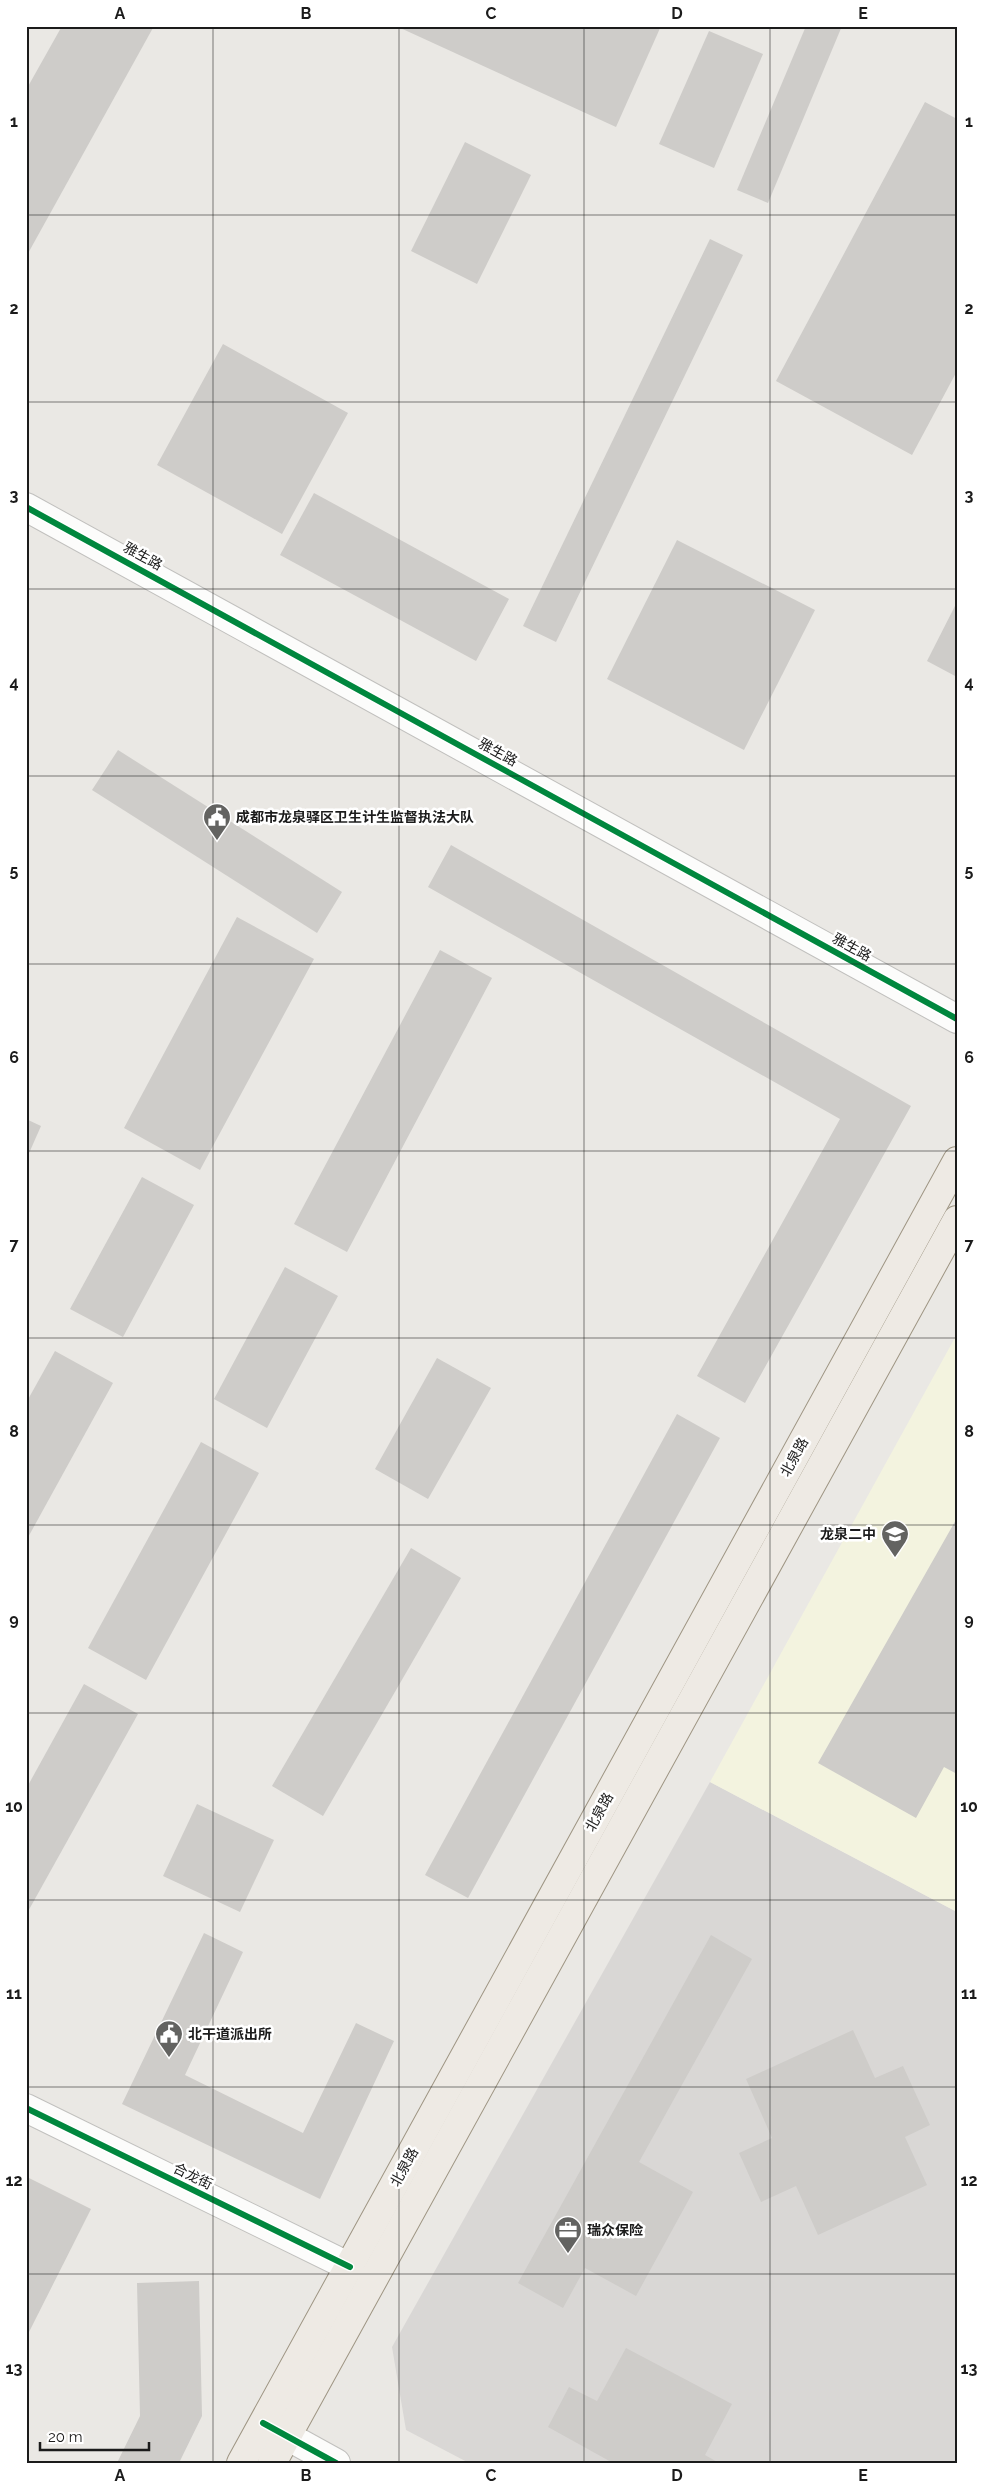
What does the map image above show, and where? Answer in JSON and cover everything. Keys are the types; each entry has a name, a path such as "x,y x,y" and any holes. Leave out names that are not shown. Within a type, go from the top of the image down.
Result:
{"main road":[{"name":"北泉路","path":"272,2463 275,2430 350,2267 957,1161"},
{"name":"北泉路","path":"241,2463 275,2430 957,1220"}],"street":[{"name":"雅生路","path":"26,506 957,1019"},
{"name":"合龙街","path":"26,2108 350,2267"},
{"path":"275,2430 336,2463"}],"shaded area":[{"name":"龙泉二中","path":"957,1334 957,1912 710,1782"},
{"path":"710,1782 957,1912 957,2463 469,2463 406,2430 392,2347"}],"building":[{"path":"62,26 154,26 26,257 26,90"},
{"path":"396,26 661,26 616,127"},
{"path":"806,26 842,26 768,203 737,190"},
{"path":"709,31 763,54 714,168 659,144"},
{"path":"925,102 957,119 957,371 912,455 776,381"},
{"path":"465,142 531,175 477,284 411,251"},
{"path":"710,239 743,255 556,642 523,626"},
{"path":"223,344 348,413 282,534 157,465"},
{"path":"314,493 509,599 476,661 280,555"},
{"path":"677,540 815,610 744,750 607,679"},
{"path":"957,602 957,677 927,661"},
{"name":"成都市龙泉驿区卫生计生监督执法大队","path":"118,750 342,892 317,933 92,790"},
{"path":"451,845 911,1106 745,1403 697,1376 840,1119 428,887"},
{"path":"237,917 314,959 200,1170 124,1128"},
{"path":"440,950 492,978 347,1252 294,1224"},
{"path":"26,1119 41,1126 26,1160"},
{"path":"142,1177 194,1205 123,1337 70,1309"},
{"path":"285,1267 338,1296 267,1428 214,1399"},
{"path":"55,1351 113,1383 26,1541 26,1403"},
{"path":"437,1358 491,1388 428,1499 375,1469"},
{"path":"677,1414 720,1438 468,1898 425,1875"},
{"path":"201,1442 259,1473 146,1680 88,1648"},
{"path":"957,1518 957,1774 944,1767 916,1818 818,1763"},
{"path":"411,1548 461,1578 323,1816 272,1786"},
{"path":"84,1684 138,1714 26,1915 26,1789"},
{"path":"197,1804 274,1840 240,1912 163,1876"},
{"name":"北干道派出所","path":"204,1933 243,1952 185,2075 303,2133 356,2023 394,2041 320,2199 122,2104"},
{"path":"711,1935 752,1959 639,2162 693,2192 636,2296 585,2268 563,2308 518,2283"},
{"path":"853,2030 875,2078 903,2066 930,2125 905,2137 927,2185 818,2235 796,2186 761,2202 739,2153 772,2138 746,2079"},
{"path":"27,2177 91,2209 26,2338 26,2179"},
{"path":"199,2281 202,2416 179,2463 117,2463 140,2416 137,2283"},
{"path":"626,2348 732,2404 705,2455 719,2463 613,2463 548,2427 569,2387 597,2401"}],"cycle path":[{"path":"26,507 957,1019"},
{"path":"26,2108 350,2267"},
{"path":"263,2423 336,2463"}],"place":[{"name":"成都市龙泉驿区卫生计生监督执法大队","path":"217,841"},
{"name":"龙泉二中","path":"895,1558"},
{"name":"北干道派出所","path":"169,2058"},
{"name":"瑞众保险","path":"568,2254"}]}
